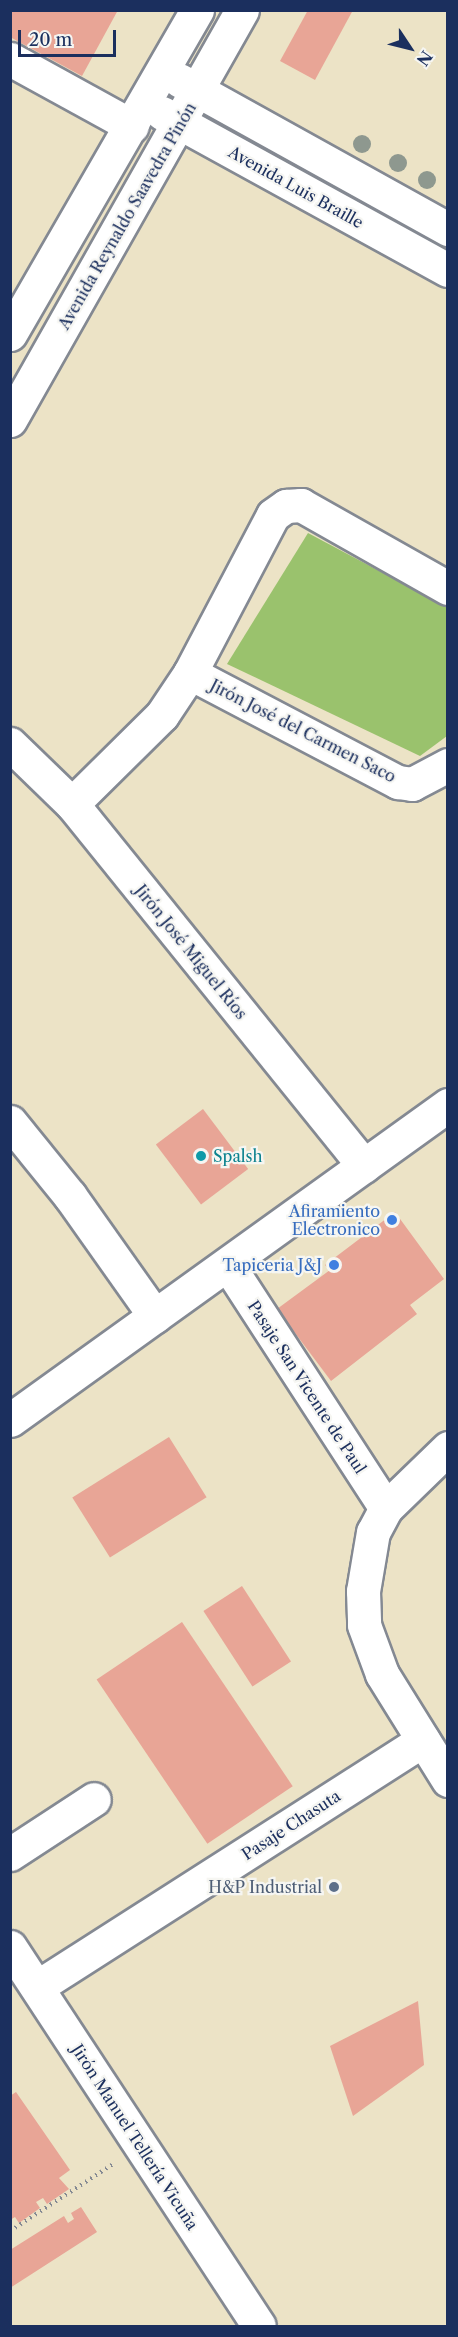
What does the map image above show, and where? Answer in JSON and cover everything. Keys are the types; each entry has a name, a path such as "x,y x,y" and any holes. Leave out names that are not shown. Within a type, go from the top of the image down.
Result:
{"street":[{"path":"10,334 139,115 197,10"},
{"name":"Avenida Reynaldo Saavedra Pinón","path":"10,420 242,10"},
{"name":"Avenida Luis Braille","path":"10,59 139,115 180,123 447,270"},
{"path":"162,71 447,230"},
{"name":"Jirón José del Carmen Saco","path":"72,804 162,715 190,673 273,515 286,506 301,506 447,588"},
{"name":"Jirón José del Carmen Saco","path":"190,673 398,782 412,784 447,765"},
{"name":"Jirón José Miguel Ríos","path":"10,744 72,804 364,1166"},
{"path":"10,1419 228,1265 447,1105"},
{"path":"10,1122 70,1196 155,1316"},
{"name":"Pasaje San Vicente de Paul","path":"228,1265 386,1509"},
{"path":"447,1448 386,1509 373,1532 367,1560 364,1625 382,1674 447,1780"},
{"name":"Pasaje Chasuta","path":"37,1987 423,1740"},
{"path":"10,1854 94,1799"},
{"name":"Jirón Manuel Tellería Vicuña","path":"10,1947 259,2326"}],"path":[{"path":"10,2231 140,2146"}],"green space":[{"path":"308,533 447,607 447,736 420,756 227,664"}],"building":[{"path":"10,10 118,10 82,76 10,37"},
{"path":"308,10 353,10 315,80 280,61"},
{"name":"Spalsh","path":"203,1109 248,1169 201,1204 156,1145"},
{"path":"395,1212 444,1279 410,1305 417,1314 331,1381 277,1309 330,1270 325,1265"},
{"path":"169,1437 207,1497 110,1558 72,1497"},
{"path":"242,1586 291,1661 252,1687 203,1611"},
{"path":"182,1622 293,1786 207,1844 97,1680"},
{"path":"418,2001 424,2065 353,2116 330,2046"},
{"path":"16,2092 70,2170 59,2178 69,2189 47,2204 43,2198 36,2202 40,2208 19,2223 15,2217 10,2220 10,2096"},
{"path":"81,2207 97,2232 10,2288 10,2250 64,2216 68,2223 74,2219 71,2213"}],"place":[{"name":"Spalsh","path":"201,1156"},
{"name":"Afiramiento Electronico","path":"392,1220"},
{"name":"Tapiceria J&J","path":"334,1265"},
{"name":"H&P Industrial","path":"334,1887"}]}
